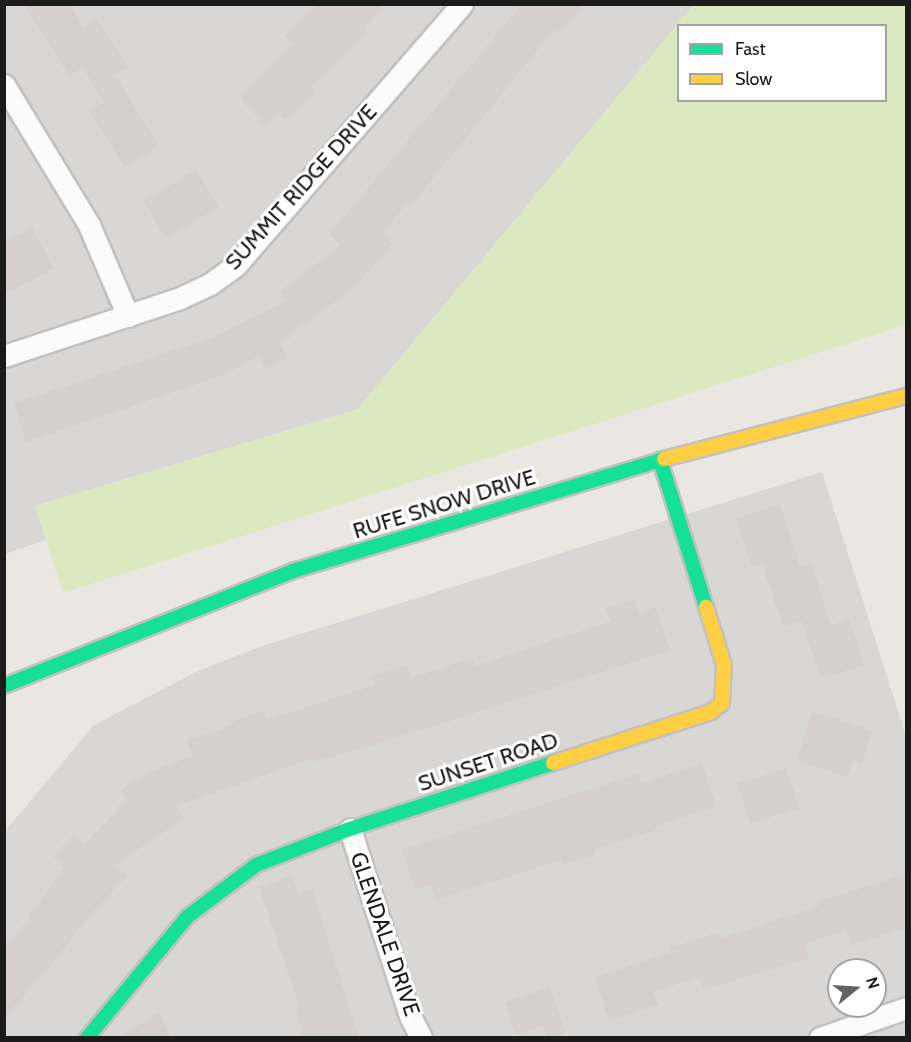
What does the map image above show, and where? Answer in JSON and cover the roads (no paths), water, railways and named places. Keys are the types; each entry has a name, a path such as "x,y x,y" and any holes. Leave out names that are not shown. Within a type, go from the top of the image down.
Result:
{"street":[{"name":"SUMMIT RIDGE DRIVE","path":"4,356 180,298 210,284 236,265 462,4"},
{"path":"4,85 89,225 128,316"},
{"name":"RUFE SNOW DRIVE","path":"4,686 293,571 660,460 906,396"},
{"name":"SUNSET ROAD","path":"87,1038 187,917 256,865 350,829 711,712 722,703 726,683 724,665 660,460"},
{"name":"GLENDALE DRIVE","path":"350,829 410,1016 421,1038"},
{"path":"820,1038 906,1008"}]}
